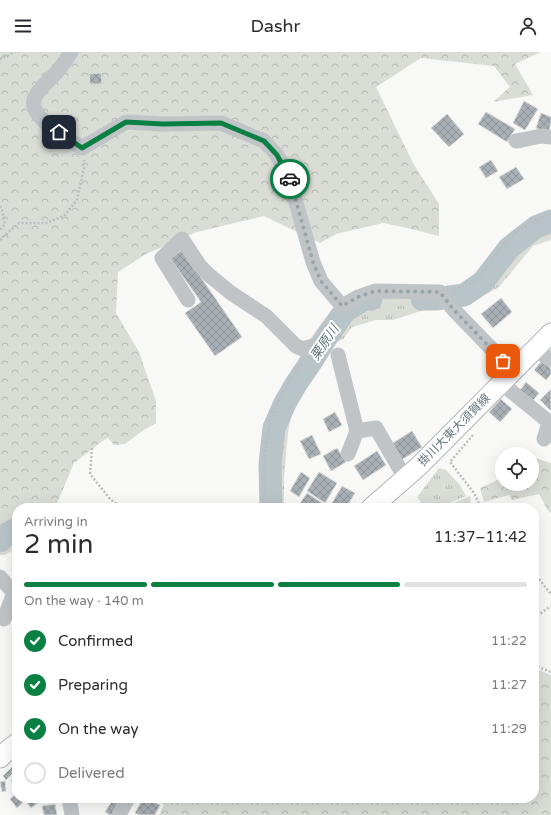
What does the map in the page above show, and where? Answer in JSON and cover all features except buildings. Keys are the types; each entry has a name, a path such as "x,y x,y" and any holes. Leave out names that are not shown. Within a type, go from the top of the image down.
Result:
{"main road":[{"name":"掛川大東大須賀線","path":"377,503 419,466 551,332"},
{"path":"0,758 12,747"}],"street":[{"path":"72,52 58,71 42,87 34,99 34,108 40,118 52,128 82,148 126,122 163,124 221,123 264,141 277,155 289,178 313,262 321,281 342,306 358,297 375,291 441,293 507,377 549,422 544,439"},
{"path":"516,141 541,136 551,138"},
{"path":"188,300 162,258 182,239 200,266 215,280 231,293 266,316 296,346 303,349 313,346"},
{"path":"535,349 551,360"},
{"path":"338,355 357,431 348,454"},
{"path":"357,431 376,428 405,478"},
{"path":"0,577 12,591"},
{"path":"4,619 12,602"},
{"path":"71,803 72,815"},
{"path":"119,815 125,803"}],"path":[{"path":"0,59 15,52"},
{"path":"0,240 19,224 46,223 64,216 77,200 84,168 82,148"},
{"path":"0,206 6,224 0,230"},
{"path":"441,293 472,282 481,274 506,242 521,229 538,219 551,214"},
{"path":"264,503 264,465 267,438 274,409 290,380 342,306"},
{"path":"476,432 450,462 474,493 479,503"},
{"path":"92,448 90,474 110,499 115,503"},
{"path":"539,579 551,594"},
{"path":"539,614 551,606"},
{"path":"539,667 551,672"}],"green space":[{"path":"0,52 541,52 515,64 533,95 493,102 510,87 494,66 421,58 376,87 413,163 439,204 439,236 383,223 336,234 320,243 264,216 197,232 146,254 118,272 116,313 139,352 156,401 156,423 125,444 114,445 108,438 74,463 57,503 12,503 12,551 5,555 0,555"},
{"path":"551,214 551,240 533,246 499,287 483,296 454,302 449,292 476,279 506,242 522,230 543,217"},
{"path":"370,293 436,296 441,306 393,320 376,320 352,327 343,339 329,346 302,388 293,408 288,432 284,479 284,503 266,503 265,451 278,405 296,364 311,338 322,322 340,305"},
{"path":"539,459 551,463 551,513 547,509 539,494 512,500 509,495 484,502 480,488 495,481 495,491 539,491"},
{"path":"439,468 446,470 460,485 466,496 450,503 421,503 417,497"},
{"path":"470,496 471,503 454,503"},
{"path":"539,670 551,675 551,815 159,815 164,805 161,803 539,803"}],"waterway":[{"name":"栗原川","path":"422,299 436,299 464,295 483,282 509,248 536,227 551,221"},
{"name":"栗原川","path":"271,503 270,464 274,428 285,403 345,311 365,299 371,299"},
{"name":"栗原川","path":"0,541 12,531"}],"way so far":[{"path":"290,179 313,262 321,281 342,306 358,297 375,291 440,292 453,309 503,361"}],"route":[{"path":"59,132 82,148 126,122 163,124 221,123 264,141 277,155 290,179"}]}
